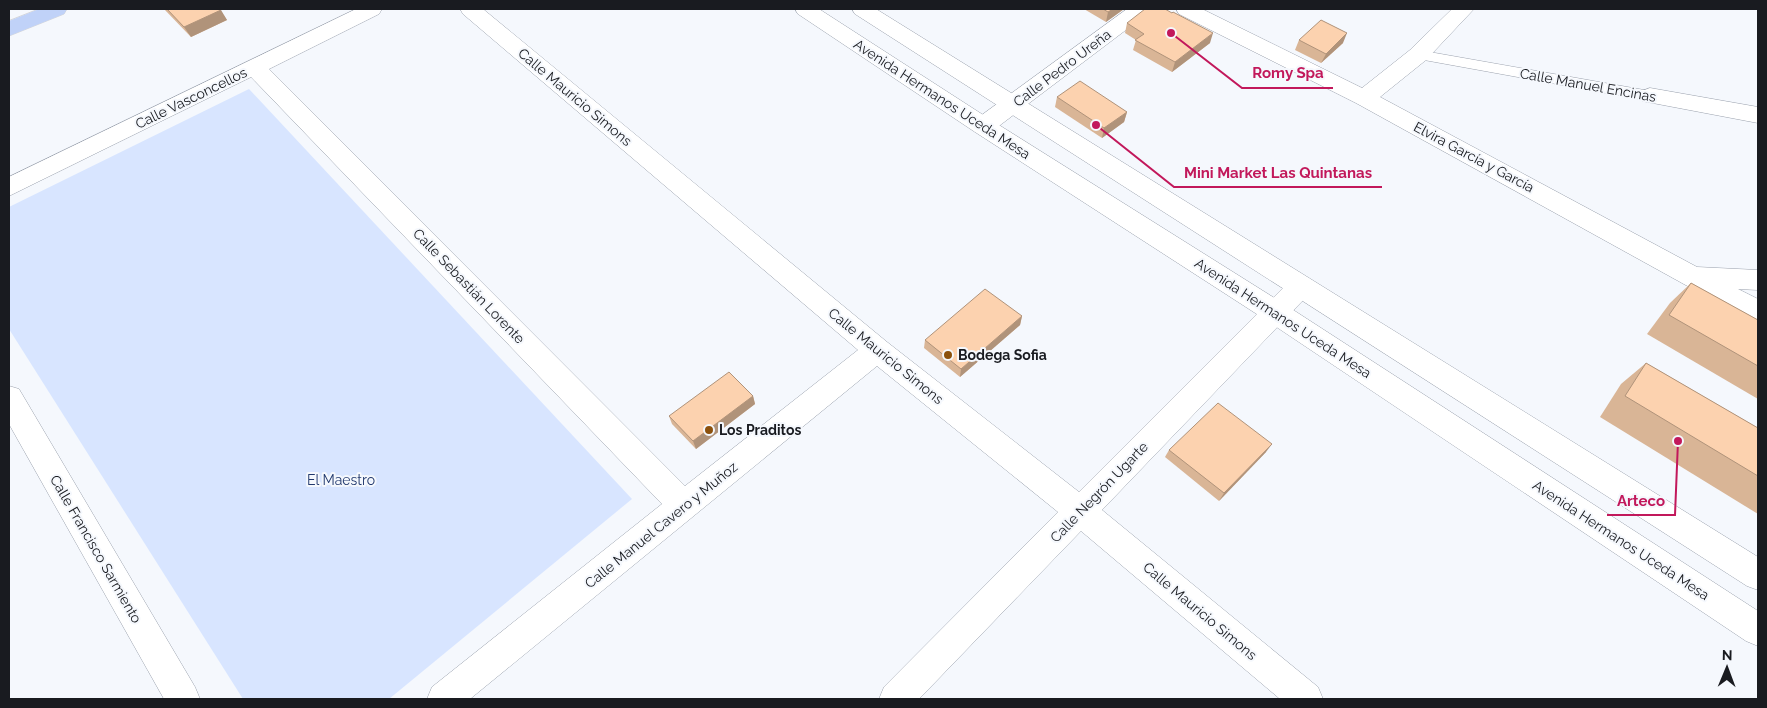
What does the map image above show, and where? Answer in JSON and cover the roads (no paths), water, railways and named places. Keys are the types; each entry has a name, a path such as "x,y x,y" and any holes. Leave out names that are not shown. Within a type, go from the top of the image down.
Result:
{"main road":[{"path":"9,29 57,9"}],"street":[{"name":"Calle Vasconcellos","path":"9,187 372,9"},
{"name":"Calle Mauricio Simons","path":"470,9 877,350 1080,511 1306,699"},
{"name":"Avenida Hermanos Uceda Mesa","path":"805,9 983,126 1275,312 1758,630"},
{"path":"862,9 1758,575"},
{"name":"Calle Pedro Ureña","path":"983,126 1140,9"},
{"name":"Elvira García y García","path":"1186,9 1364,98 1694,275 1758,312"},
{"path":"1364,98 1418,56 1464,9"},
{"name":"Calle Sebastián Lorente","path":"254,67 684,506"},
{"name":"Calle Manuel Encinas","path":"1650,96 1758,115"},
{"path":"1694,275 1758,280"},
{"name":"Calle Negrón Ugarte","path":"896,699 1301,286"},
{"name":"Calle Manuel Cavero y Muñoz","path":"444,699 877,350"},
{"name":"Calle Francisco Sarmiento","path":"9,398 183,699"}],"lane":[{"name":"Calle Manuel Encinas","path":"1418,56 1650,96"}],"place":[{"name":"Romy Spa","path":"1171,33"},
{"name":"Mini Market Las Quintanas","path":"1096,125"},
{"name":"Bodega Sofia","path":"948,355"},
{"name":"Los Praditos","path":"709,430"},
{"name":"Arteco","path":"1678,441"}],"park label":[{"name":"El Maestro","path":"341,480"}]}
